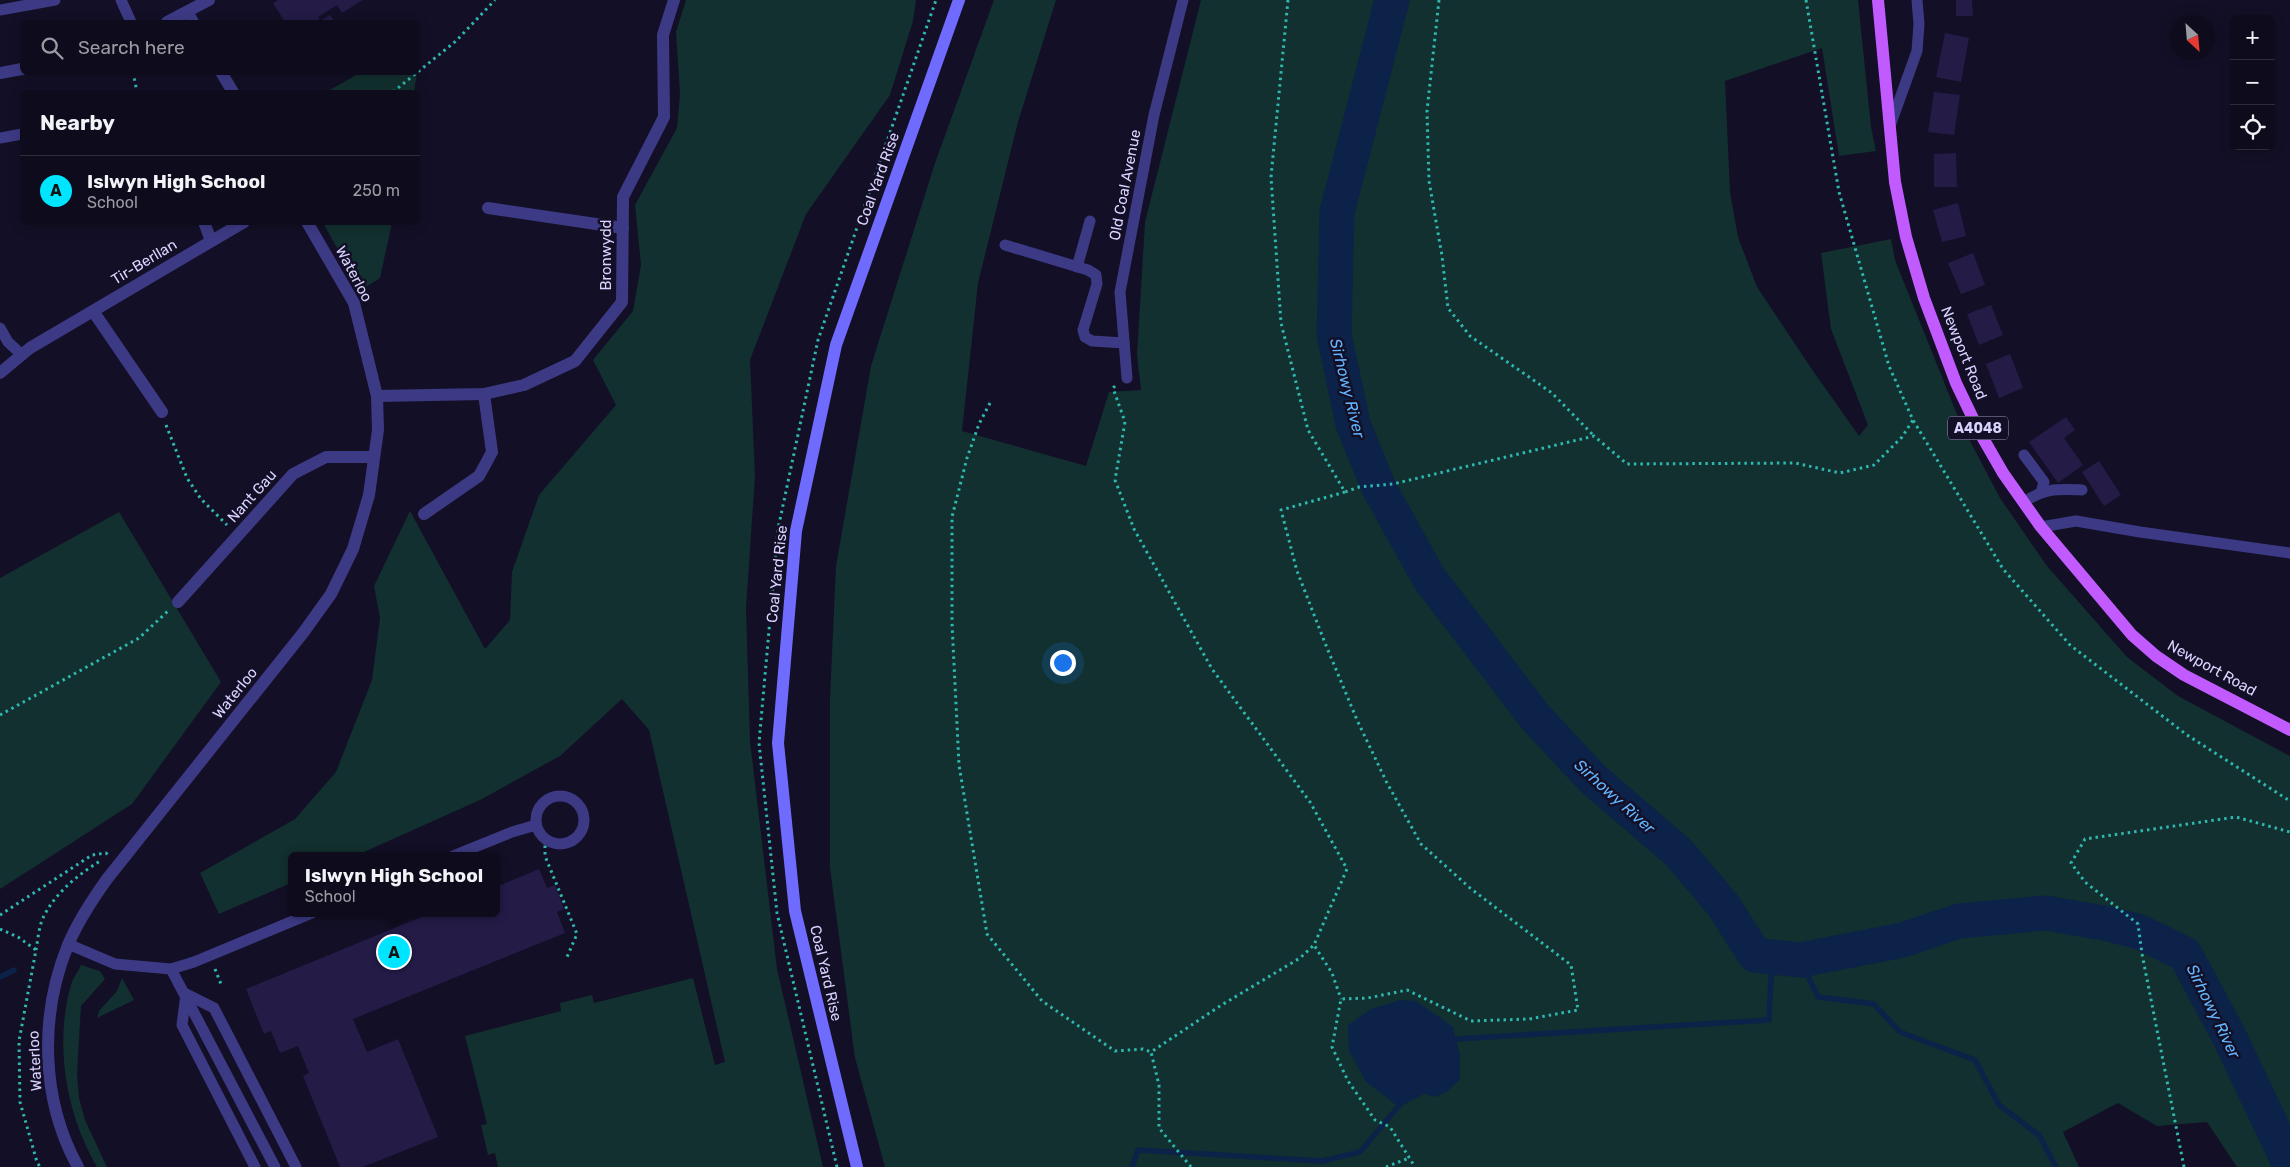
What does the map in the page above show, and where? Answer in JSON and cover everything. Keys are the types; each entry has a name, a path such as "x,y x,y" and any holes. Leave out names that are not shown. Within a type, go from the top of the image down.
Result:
{"main road":[{"name":"Coal Yard Rise","path":"857,1167 795,911 778,743 796,531 836,345 959,0"},
{"name":"Newport Road","path":"1878,0 1895,182 1906,236 1924,298 1956,383 1980,433 2041,527 2132,635 2156,656 2184,675 2290,730"}],"street":[{"path":"176,20 190,17 209,0"},
{"name":"Bronwydd","path":"378,396 484,394 524,385 575,360 622,302 623,197 664,116 663,35 674,0"},
{"path":"0,73 20,69"},
{"path":"224,75 232,90"},
{"path":"488,208 623,228"},
{"path":"205,225 211,241"},
{"name":"Tir-Berllan","path":"0,373 22,355 239,225"},
{"name":"Waterloo","path":"78,1167 62,1132 49,1074 48,1029 55,984 68,944 87,908 107,879 268,677 331,594 353,549 369,495 378,430 378,396 354,303 309,225"},
{"path":"93,311 162,412"},
{"path":"424,514 480,476 492,452 484,394"},
{"name":"Nant Gau","path":"178,602 293,474 326,457 373,457"}],"lane":[{"path":"0,10 55,0"},
{"path":"121,0 130,20"},
{"path":"1889,127 1917,51 1919,24 1917,0"},
{"name":"Old Coal Avenue","path":"1127,378 1120,292 1154,116 1181,1"},
{"path":"0,138 20,134"},
{"path":"1077,267 1090,221"},
{"path":"1005,246 1088,270 1096,275 1097,284 1082,330 1085,337 1092,341 1124,342"},
{"path":"0,328 8,342 22,355"},
{"path":"2024,455 2044,482 2041,492"},
{"path":"2023,502 2041,492 2054,489 2082,490"},
{"path":"2041,527 2076,521 2290,553"},
{"path":"567,796 575,800 580,806 584,822 582,831 576,838 561,844 545,839 536,825 538,808 550,797 567,796"},
{"path":"463,852 512,832 536,825"},
{"path":"68,944 115,964 171,969 194,962 302,917"},
{"path":"171,969 186,994 275,1167"},
{"path":"186,994 182,1025 255,1167"},
{"path":"186,994 214,1008 296,1167"}],"path":[{"path":"420,70 456,41 495,0"},
{"path":"837,1167 777,914 760,734 778,529 818,340 936,0"},
{"path":"1288,0 1271,177 1281,322 1308,430 1345,492"},
{"path":"1439,0 1426,111 1429,181 1442,256 1448,308 1470,336 1552,393 1594,436 1627,464 1795,463 1840,472 1874,465 1902,437 1913,420"},
{"path":"134,75 137,90"},
{"path":"395,90 414,75"},
{"path":"1127,378 1113,388 1125,422 1115,480 1134,529 1212,669 1310,802 1347,869 1314,945 1300,958 1220,1006 1151,1052"},
{"path":"990,403 979,424 967,458 952,517 952,623 959,765 987,934 1042,1001 1114,1051 1143,1049 1151,1052"},
{"path":"162,412 187,478 201,499 238,536"},
{"path":"1341,999 1368,998 1407,990 1471,1021 1529,1019 1578,1010 1571,965 1470,888 1421,844 1387,782 1357,720 1297,572 1281,510 1359,487 1393,484 1594,436"},
{"path":"0,715 139,638 178,602"},
{"path":"2184,1167 2142,954 2138,924 2085,882 2070,863 2085,840 2236,817 2290,832"},
{"path":"545,839 545,856 577,934 567,957"},
{"path":"0,915 92,855 106,853 111,857 85,871 60,893 44,917 36,950 19,1040 20,1102 40,1167"},
{"path":"0,929 18,937 36,950"},
{"path":"1314,945 1332,973 1341,999 1332,1047 1348,1081 1375,1120 1390,1127 1415,1167"},
{"path":"212,964 221,984"},
{"path":"1151,1052 1159,1085 1159,1128 1190,1167"},
{"path":"1386,1167 1409,1158"}],"green space":[{"path":"686,0 916,0 913,21 890,95 806,214 750,360 755,476 746,608 750,741 777,969 823,1167 498,1167 495,1153 488,1155 481,1125 487,1124 465,1036 561,1011 560,1003 592,995 594,1003 693,978 715,1065 725,1062 649,730 622,699 560,756 480,800 364,852 288,852 288,884 219,914 200,873 295,819 336,772 372,680 380,618 374,586 410,511 485,649 510,620 512,572 539,495 616,405 593,360 633,311 641,265 635,205 677,128 680,94 676,32"},
{"path":"994,0 1056,0 1018,122 978,283 962,431 1086,466 1109,392 1141,390 1137,355 1145,222 1201,0 1858,0 1871,127 1876,151 1839,156 1822,48 1725,81 1730,192 1738,237 1757,287 1859,436 1868,425 1831,329 1821,253 1891,239 1895,260 1960,422 2000,498 2047,566 2127,657 2178,696 2290,756 2290,1167 2237,1167 2207,1122 2157,1126 2118,1103 2063,1132 2079,1167 885,1167 855,1058 830,868 830,698 836,566 871,366 935,163"},
{"path":"356,75 417,75 414,90 330,90"},
{"path":"324,225 392,225 380,278 361,290"},
{"path":"119,512 221,682 132,804 0,889 0,578"},
{"path":"81,965 100,971 105,979 81,1006 77,1074 79,1098 85,1120 107,1167 97,1167 86,1146 77,1125 66,1079 64,1031 66,1008 72,982"},
{"path":"122,978 134,1000 97,1018 99,1011 117,991"}],"water":[{"path":"1400,1000 1416,1001 1453,1027 1460,1055 1460,1080 1446,1092 1435,1097 1424,1094 1399,1107 1366,1082 1349,1051 1348,1025 1371,1009"}],"building":[{"path":"278,0 363,0 342,13 337,5 318,17 320,20 284,20 273,3"},
{"path":"1956,0 1972,0 1973,16 1956,16"},
{"path":"330,15 334,20 322,20"},
{"path":"1945,33 1969,38 1961,82 1936,77"},
{"path":"1934,92 1960,95 1954,135 1928,132"},
{"path":"1956,153 1957,187 1934,187 1934,154"},
{"path":"1958,203 1966,236 1942,242 1933,210"},
{"path":"1973,253 1985,285 1961,294 1948,263"},
{"path":"1991,305 2003,335 1979,345 1967,314"},
{"path":"2010,354 2023,388 1999,398 1986,364"},
{"path":"2066,417 2075,430 2064,438 2083,465 2058,483 2029,442"},
{"path":"2099,461 2121,495 2104,506 2082,472"},
{"path":"539,869 547,888 555,885 564,909 557,912 565,933 353,1019 367,1052 398,1039 438,1137 363,1167 340,1167 303,1076 309,1073 298,1046 280,1053 271,1031 264,1034 246,989 421,917 500,917 500,885"}],"waterway":[{"name":"Sirhowy River","path":"1392,0 1337,212 1334,335 1353,424 1379,488 1429,578 1536,718 1593,779 1679,853 1723,905 1755,955 1800,960 1903,940 1959,921 2046,913 2109,924 2140,932 2185,954 2229,1036 2290,1165"},
{"path":"1451,1045 1456,1039 1769,1020 1772,957"},
{"path":"1800,960 1818,997 1874,1004 1900,1032 1975,1060 1999,1105 2039,1135 2056,1167"},
{"path":"0,977 14,970"},
{"path":"1132,1167 1138,1150 1322,1161 1360,1152 1403,1101"}],"place":[{"name":"Islwyn High School","path":"394,952"}]}
